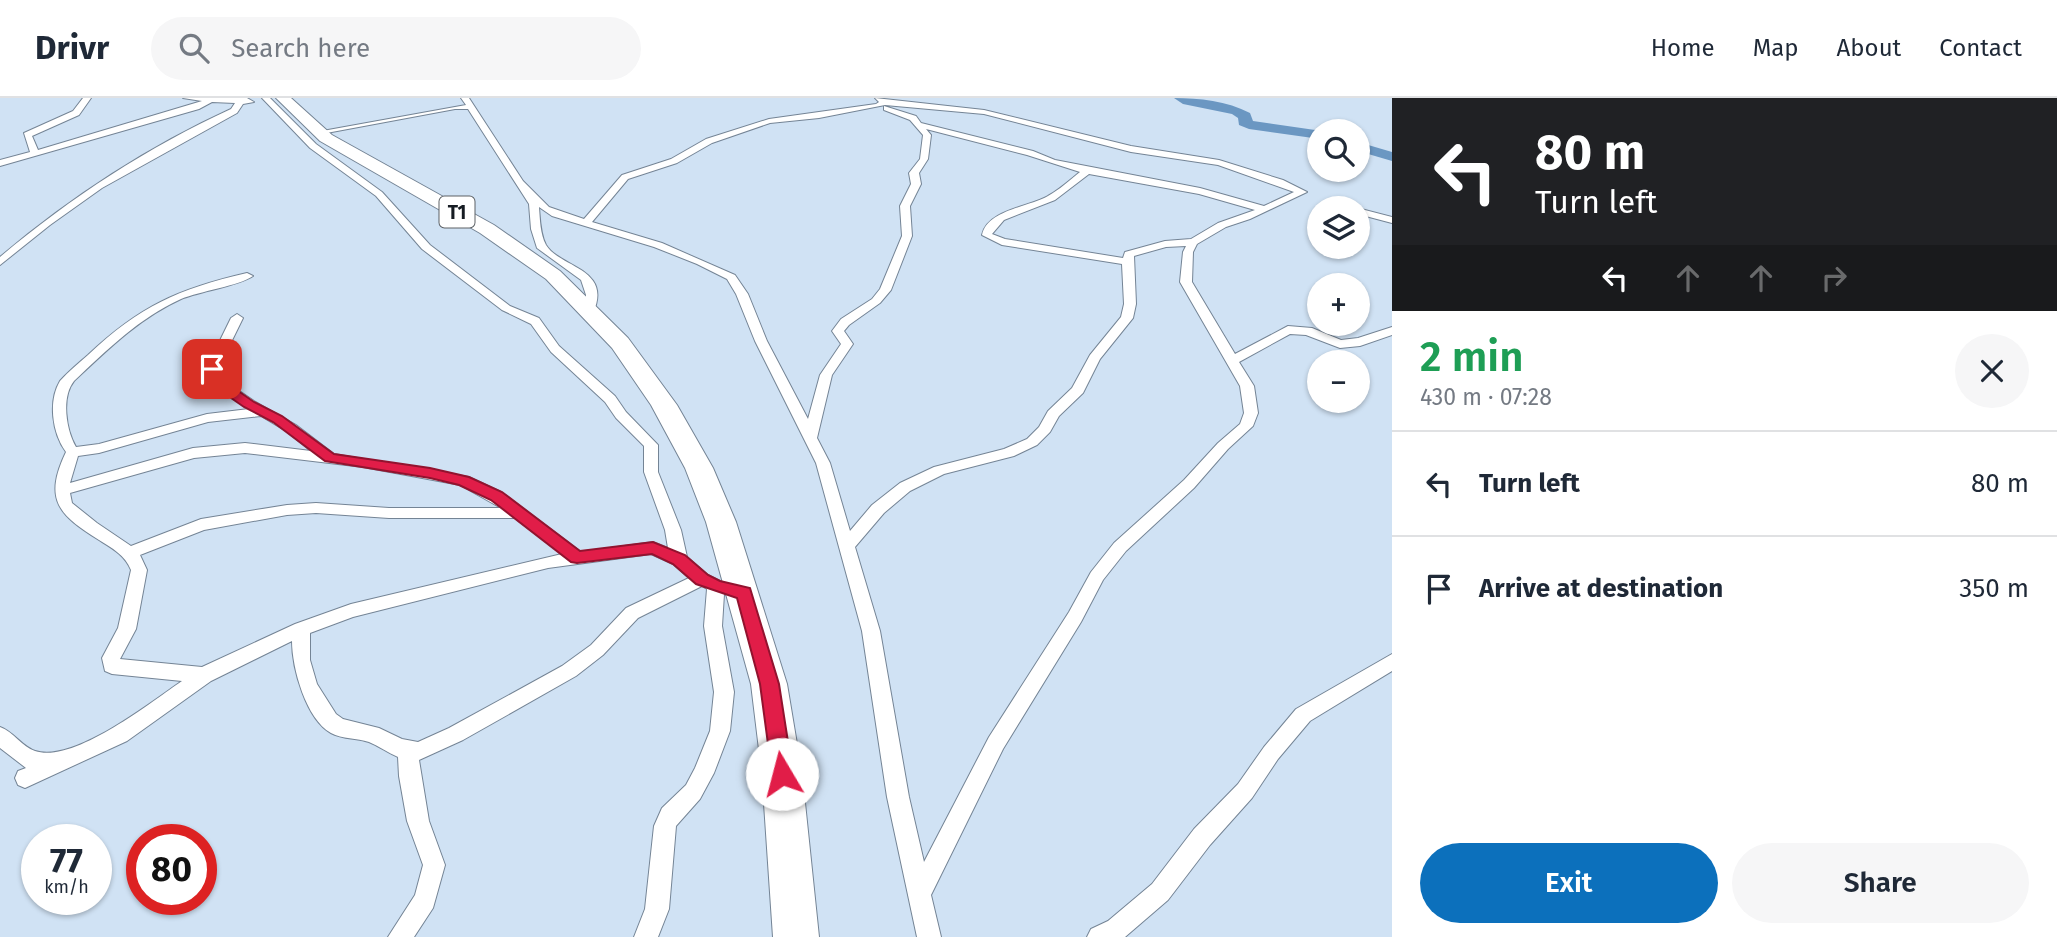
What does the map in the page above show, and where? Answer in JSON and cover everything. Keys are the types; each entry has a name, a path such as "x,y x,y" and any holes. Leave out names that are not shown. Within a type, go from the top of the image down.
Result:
{"highway":[{"name":"T1","path":"273,100 326,138 487,229 553,275 620,343 664,405 699,468 721,522 720,586 769,684 782,774 796,937"}],"street":[{"path":"34,151 27,135 76,113 87,98"},
{"path":"187,98 273,100 313,146 385,199 418,239 459,274 506,308 536,321 555,349 610,399 621,415 652,445 651,472 673,530 679,560"},
{"path":"0,261 46,223 99,186 234,111 242,99"},
{"path":"0,163 34,151 107,134 193,108 210,100"},
{"path":"321,132 455,107 468,102 534,204 536,229 542,248 586,278 592,295 589,311"},
{"path":"880,102 921,125 1030,153 1046,161 1087,172 1200,191 1264,209"},
{"path":"585,224 625,177 674,160 709,141 769,121 819,116 880,102 984,112 1053,131 1219,163 1280,182 1302,192 1222,225 1193,242 1148,248 1129,254 1127,262 1130,304 1127,318 1094,358 1078,390 1053,414 1045,429 1032,442 1009,453 939,470 905,487 878,509 847,546"},
{"path":"810,438 826,375 847,344 838,331 851,317 881,296 907,236 905,206 916,184 914,173 924,159 927,135 921,125"},
{"path":"1087,172 1052,198 1001,218 987,231 987,235 1002,242 1127,262"},
{"path":"522,183 546,209 585,224 657,245 731,277 742,294 761,341 822,463 847,546 871,631 898,797 929,937"},
{"path":"1370,214 1392,220"},
{"path":"919,895 996,743 1075,617 1097,576 1120,547 1189,484 1223,446 1246,426 1251,413 1247,386 1186,282 1188,252 1193,242"},
{"path":"73,452 64,439 59,394 68,380 120,330 158,304 202,285 247,276"},
{"path":"237,318 211,375 219,384 330,458"},
{"path":"1233,360 1288,330 1308,331 1340,344 1360,342 1392,331"},
{"path":"73,452 99,448 207,418 264,412"},
{"path":"63,490 193,453 261,449 430,473 464,481 486,489 577,557"},
{"path":"73,452 66,466 63,490 65,505 137,561 139,578 127,629 111,658 112,666 204,675"},
{"path":"129,553 201,525 288,510 316,508 389,513 516,513"},
{"path":"25,778 120,735 204,675 301,629 351,611 515,569 577,557 653,548 679,560 720,586"},
{"path":"301,629 301,660 308,686 330,720 338,727 372,734 408,751 419,751 437,744 545,685 597,650 632,613 720,586"},
{"path":"646,937 657,909 665,826 670,815 693,792 704,773 720,731 724,708 713,626 720,586"},
{"path":"1099,937 1116,929 1160,892 1202,837 1245,791 1287,731 1303,715 1392,662"},
{"path":"0,736 27,759 56,765"},
{"path":"400,937 425,900 434,865 418,821 409,776 408,751"}],"waterway":[{"path":"1180,98 1236,111 1245,116 1244,122 1249,125 1307,133"},
{"path":"1370,150 1392,157"}],"route":[{"path":"212,369 211,375 219,384 278,419 330,458 430,473 464,481 486,489 577,557 653,548 668,553 694,574 716,586 744,593 769,684 782,774"}]}
